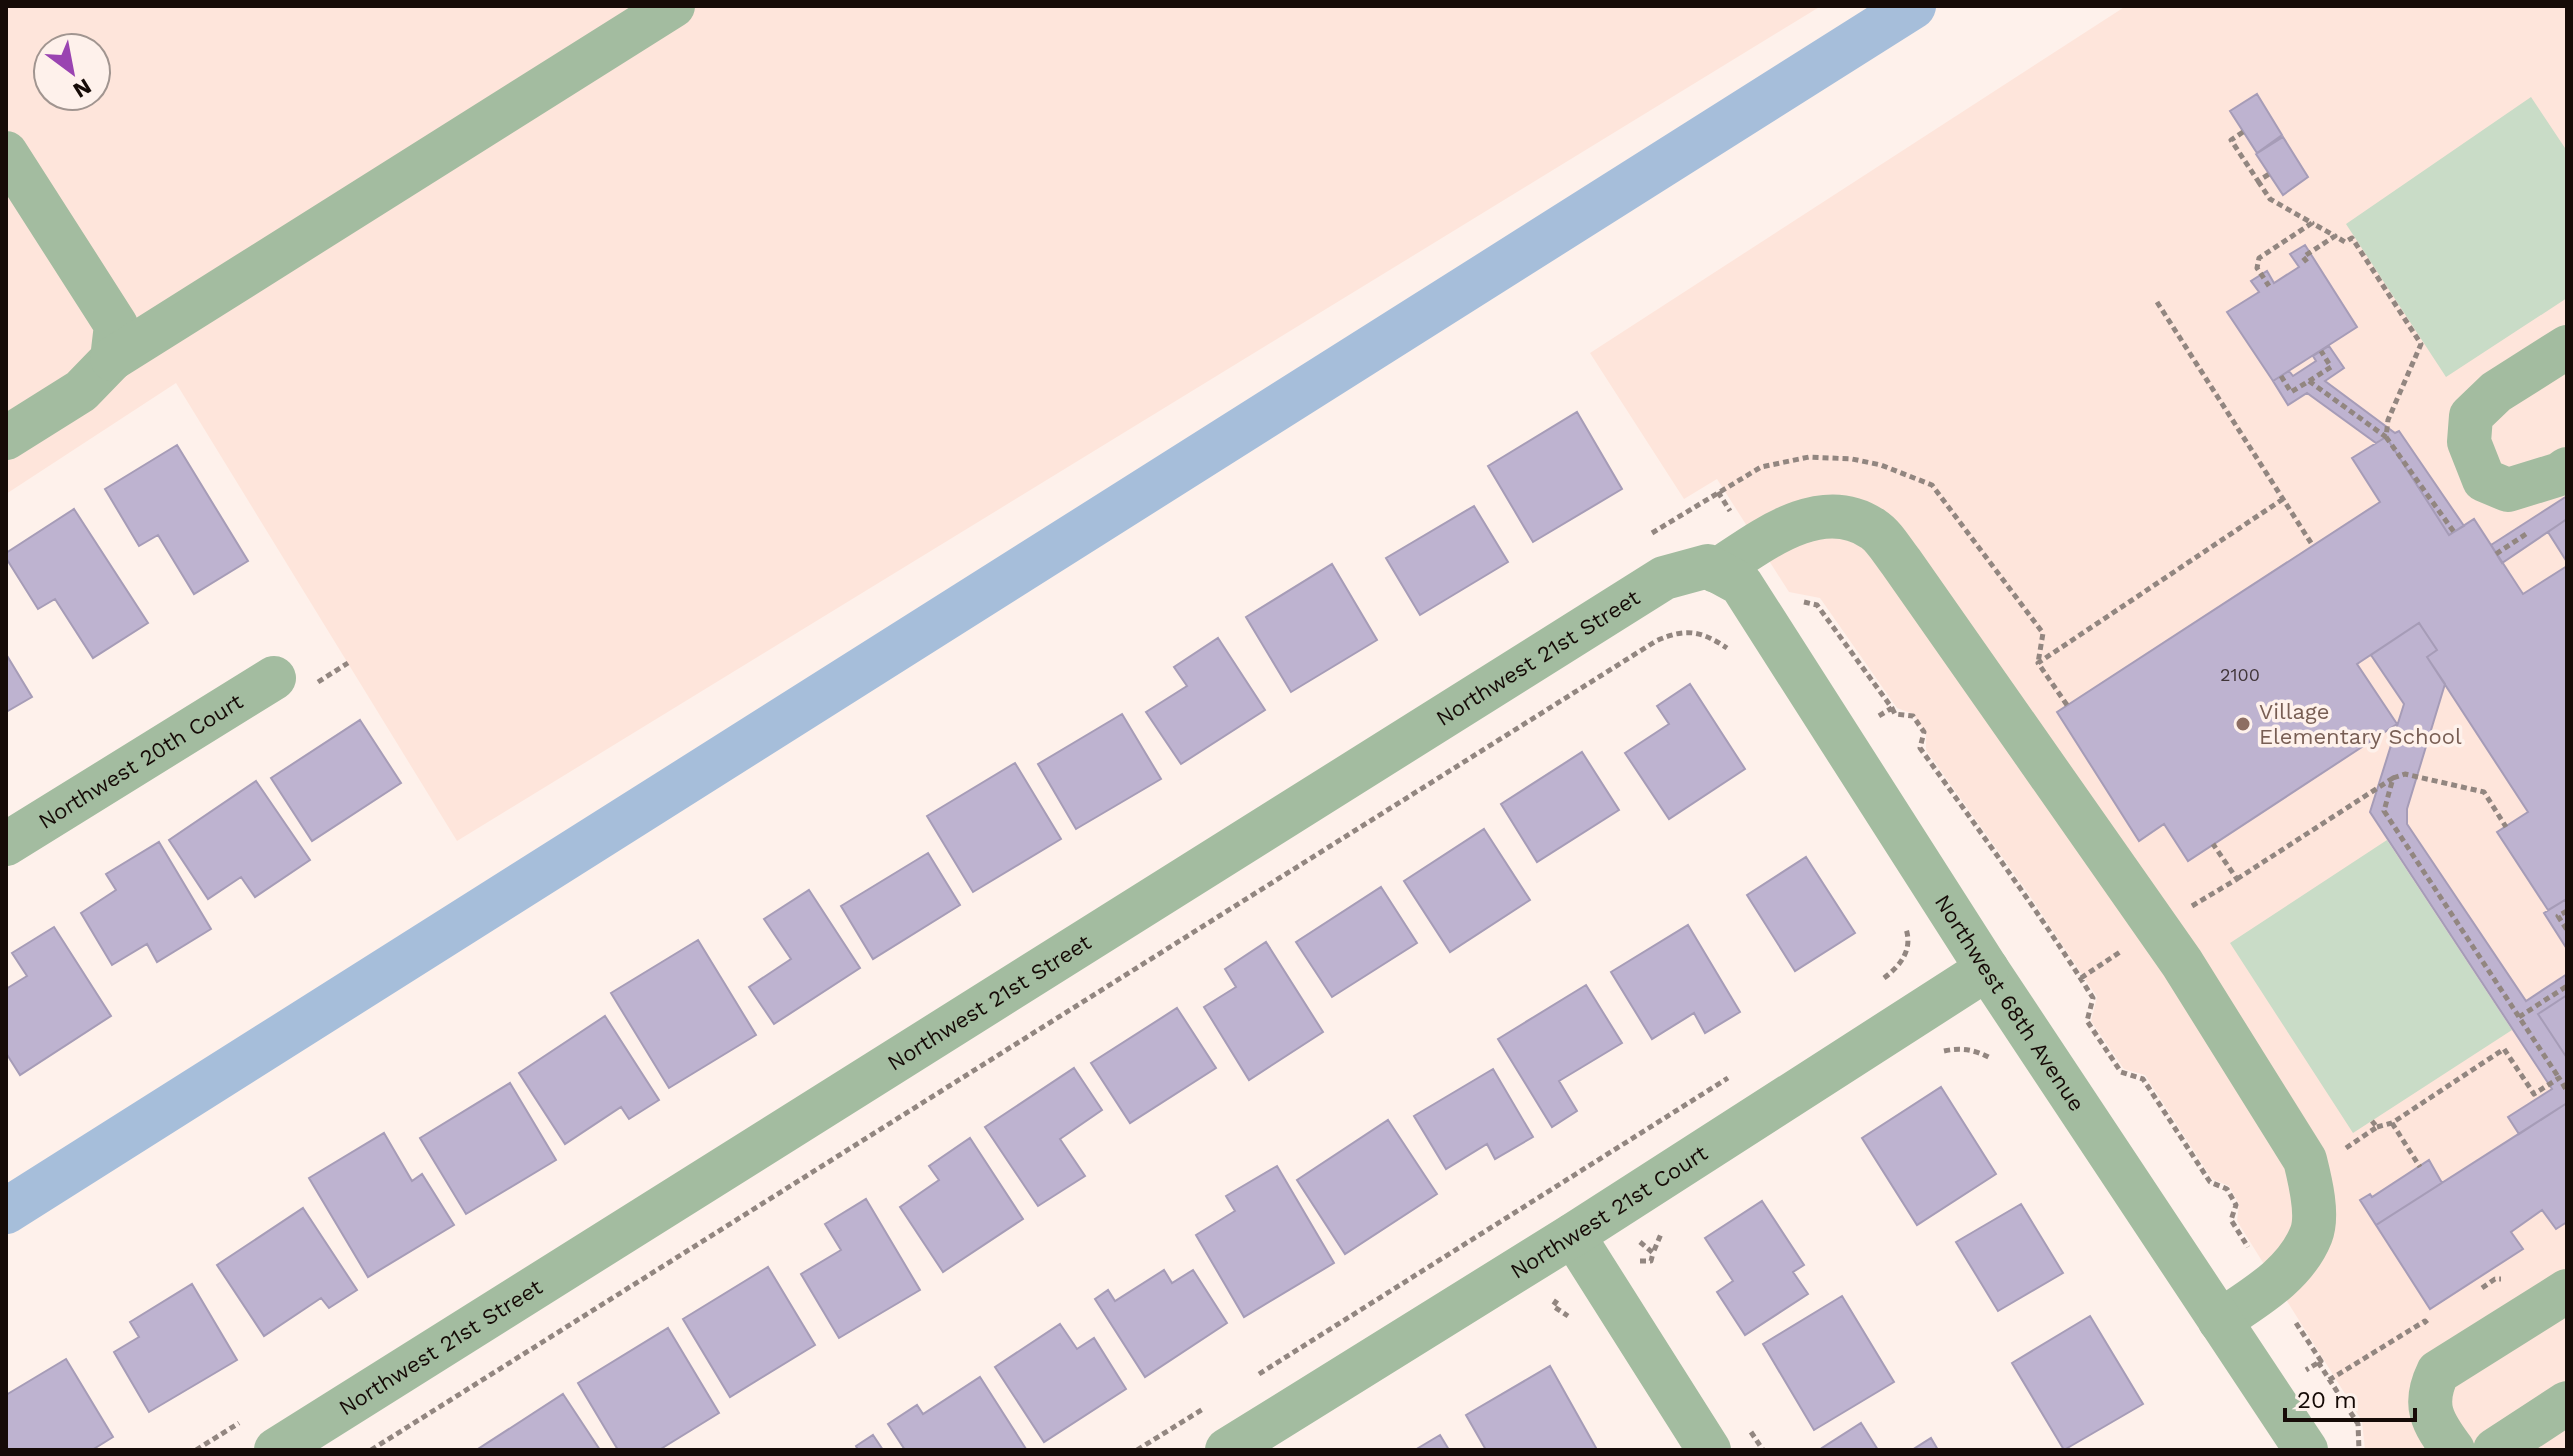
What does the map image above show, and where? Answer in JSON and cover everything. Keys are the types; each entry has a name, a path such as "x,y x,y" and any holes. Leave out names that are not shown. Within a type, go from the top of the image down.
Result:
{"street":[{"path":"6,438 81,391 112,359 673,6"},
{"path":"6,153 116,325 112,359"},
{"path":"2567,347 2496,392 2471,416 2469,442 2484,480 2508,490 2567,469"},
{"name":"Northwest 21st Street","path":"276,1450 1664,578 1712,568 1787,525 1826,516 1846,518 1874,529 1901,562 2182,963 2305,1160 2313,1194 2312,1233 2288,1270 2220,1321"},
{"name":"Northwest 68th Avenue","path":"1712,568 1741,584 1987,969 2306,1450"},
{"name":"Northwest 20th Court","path":"6,844 274,678"},
{"name":"Northwest 21st Court","path":"1227,1450 1573,1235 1987,969"},
{"path":"1573,1235 1709,1450"},
{"path":"2453,1450 2430,1412 2429,1389 2438,1372 2567,1291"},
{"path":"2495,1450 2567,1403"}],"path":[{"path":"2243,132 2231,140 2270,199 2345,242 2352,238 2421,344 2388,420 2386,437"},
{"path":"2258,181 2269,174"},
{"path":"2269,286 2257,268 2259,258 2312,223"},
{"path":"2307,262 2303,257 2335,236"},
{"path":"2157,302 2313,546"},
{"path":"2281,376 2291,392 2309,381 2331,367 2321,351"},
{"path":"2309,381 2386,437 2454,532"},
{"path":"2067,705 2038,663 2283,499"},
{"path":"371,1450 1656,641 1688,632 1705,635 1726,648 1733,657"},
{"path":"1892,708 1895,714 1913,716 1924,732 1920,748 2081,978 2093,998 2087,1021 2121,1072 2143,1079 2210,1182 2227,1189 2236,1205 2231,1220 2321,1361 2268,1393"},
{"path":"2237,879 2393,778 2405,774 2484,792 2506,827"},
{"path":"2393,778 2384,811 2567,1091"},
{"path":"2567,911 2558,916 2567,930"},
{"path":"1874,986 1897,969 1906,952 1908,936 1904,925"},
{"path":"2519,1017 2567,986"},
{"path":"1939,1052 1958,1048 1975,1051 1998,1064"},
{"path":"2341,1151 2377,1127 2392,1123 2504,1049 2534,1094 2559,1078"},
{"path":"1256,1375 1730,1077"},
{"path":"2372,1121 2377,1127"},
{"path":"2392,1123 2420,1167"},
{"path":"1586,1168 1625,1229 1653,1253 1659,1236 1667,1227"},
{"path":"2329,1380 2425,1321 2430,1329"},
{"path":"2318,1362 2358,1424 2359,1450"},
{"path":"1137,1450 1203,1409"}],"shaded area":[{"path":"6,6 1821,6 457,841 176,383 6,494"},
{"name":"Village Elementary School","path":"2126,6 2567,6 2567,1450 2365,1450 2362,1421 2237,1221 2239,1204 2229,1186 2212,1179 2145,1075 2124,1069 2091,1021 2097,997 2026,890 1926,750 1926,734 1913,714 1897,708 1820,598 1789,592 1717,479 1684,499 1590,353"}],"green space":[{"path":"2531,97 2567,151 2567,298 2446,377 2346,224"},
{"path":"2387,840 2512,1030 2353,1133 2230,943"}],"building":[{"path":"2257,94 2282,135 2257,153 2230,111"},
{"path":"2283,137 2308,177 2283,195 2256,154"},
{"path":"2305,245 2357,327 2273,381 2227,312 2259,292 2251,281 2267,271 2274,283 2299,267 2290,254"},
{"path":"2329,346 2344,368 2325,381 2395,433 2399,431 2464,526 2449,535 2386,437 2376,443 2307,393 2288,405 2273,381 2289,371 2293,376 2316,361 2313,356"},
{"path":"1577,412 1622,489 1533,542 1488,466"},
{"path":"2386,437 2449,535 2474,519 2523,594 2567,566 2567,904 2565,900 2548,910 2497,832 2528,812 2427,657 2437,650 2419,623 2357,664 2397,724 2188,861 2164,824 2139,841 2057,712 2380,502 2352,458"},
{"path":"177,445 248,561 194,594 158,535 139,546 105,489"},
{"path":"2567,496 2567,519 2502,563 2491,545"},
{"path":"1474,506 1508,562 1420,615 1386,558"},
{"path":"74,509 148,623 93,658 55,599 38,609 6,558 6,553"},
{"path":"2567,519 2567,562 2548,532"},
{"path":"1332,564 1377,640 1291,692 1246,617"},
{"path":"2419,623 2437,650 2427,657 2445,684 2407,809 2407,824 2526,1001 2567,974 2567,995 2538,1014 2567,1058 2567,1103 2519,1134 2508,1117 2552,1089 2370,812 2404,704 2371,655"},
{"path":"1218,638 1265,710 1181,764 1146,712 1187,686 1174,667"},
{"path":"6,654 32,697 6,712"},
{"path":"1690,684 1745,769 1669,819 1625,753 1669,724 1657,706"},
{"path":"1122,714 1161,779 1076,829 1038,764"},
{"path":"360,720 401,783 312,841 271,778"},
{"path":"1582,752 1619,810 1537,862 1501,804"},
{"path":"1015,763 1061,839 973,892 927,816"},
{"path":"256,781 310,860 255,897 241,877 208,899 169,840"},
{"path":"1484,829 1530,900 1450,952 1404,881"},
{"path":"159,842 211,929 157,962 147,944 112,965 81,913 116,890 106,874"},
{"path":"928,853 960,905 873,959 841,906"},
{"path":"1806,857 1855,933 1795,971 1747,895"},
{"path":"1381,887 1417,943 1332,997 1296,942"},
{"path":"809,890 860,968 774,1024 749,987 791,959 764,919"},
{"path":"2565,900 2567,904 2567,949 2544,913"},
{"path":"1688,925 1740,1012 1705,1033 1694,1013 1652,1039 1611,972"},
{"path":"54,927 111,1016 20,1075 6,1053 6,989 27,976 12,953"},
{"path":"698,940 756,1035 669,1088 611,993"},
{"path":"1266,942 1323,1032 1249,1080 1204,1007 1236,987 1225,969"},
{"path":"1586,985 1622,1043 1559,1081 1577,1111 1552,1127 1498,1039"},
{"path":"2567,995 2567,1058 2538,1014"},
{"path":"1177,1008 1216,1068 1130,1123 1091,1063"},
{"path":"605,1016 659,1100 629,1119 621,1107 565,1144 519,1073"},
{"path":"1074,1068 1102,1110 1060,1139 1085,1176 1038,1206 985,1127"},
{"path":"1493,1069 1533,1137 1495,1159 1487,1144 1446,1169 1414,1116"},
{"path":"510,1083 556,1160 466,1214 420,1138"},
{"path":"1941,1087 1996,1174 1917,1225 1862,1138"},
{"path":"2567,1103 2567,1222 2556,1229 2542,1210 2511,1232 2523,1249 2430,1309 2376,1225"},
{"path":"1388,1120 1437,1194 1345,1254 1297,1180"},
{"path":"384,1133 412,1181 422,1174 454,1225 368,1277 309,1178"},
{"path":"970,1138 1023,1219 943,1272 900,1207 939,1180 929,1166"},
{"path":"2429,1160 2442,1183 2376,1225 2360,1200 2370,1194 2372,1197"},
{"path":"1277,1166 1334,1263 1244,1317 1196,1235 1235,1211 1226,1196"},
{"path":"866,1199 920,1290 839,1338 801,1274 841,1250 825,1224"},
{"path":"1762,1201 1804,1265 1793,1272 1808,1294 1745,1335 1717,1292 1733,1281 1705,1238"},
{"path":"2021,1204 2063,1273 1998,1311 1956,1242"},
{"path":"303,1208 357,1290 329,1308 321,1298 264,1336 217,1265"},
{"path":"768,1267 815,1345 730,1397 683,1319"},
{"path":"1164,1270 1172,1283 1193,1270 1227,1323 1145,1377 1095,1299 1108,1290 1115,1301"},
{"path":"192,1284 237,1360 149,1412 114,1352 139,1337 130,1322"},
{"path":"1842,1296 1894,1382 1814,1430 1763,1344"},
{"path":"2090,1316 2143,1404 2064,1450 2012,1363"},
{"path":"1060,1324 1077,1349 1094,1338 1126,1389 1044,1442 995,1367"},
{"path":"668,1328 719,1413 659,1450 618,1450 578,1383"},
{"path":"66,1359 113,1437 92,1450 6,1450 6,1395"},
{"path":"1550,1366 1596,1448 1486,1450 1466,1415"},
{"path":"980,1377 1026,1449 905,1450 888,1424 917,1405 923,1414"},
{"path":"563,1394 600,1450 478,1449"},
{"path":"1861,1423 1878,1450 1822,1448"},
{"path":"873,1435 883,1450 858,1450 856,1446"},
{"path":"1440,1435 1449,1450 1415,1450"},
{"path":"1931,1438 1938,1450 1912,1450"}],"waterway":[{"path":"6,1211 1913,6"}],"place":[{"name":"Village Elementary School","path":"2243,724"}]}
